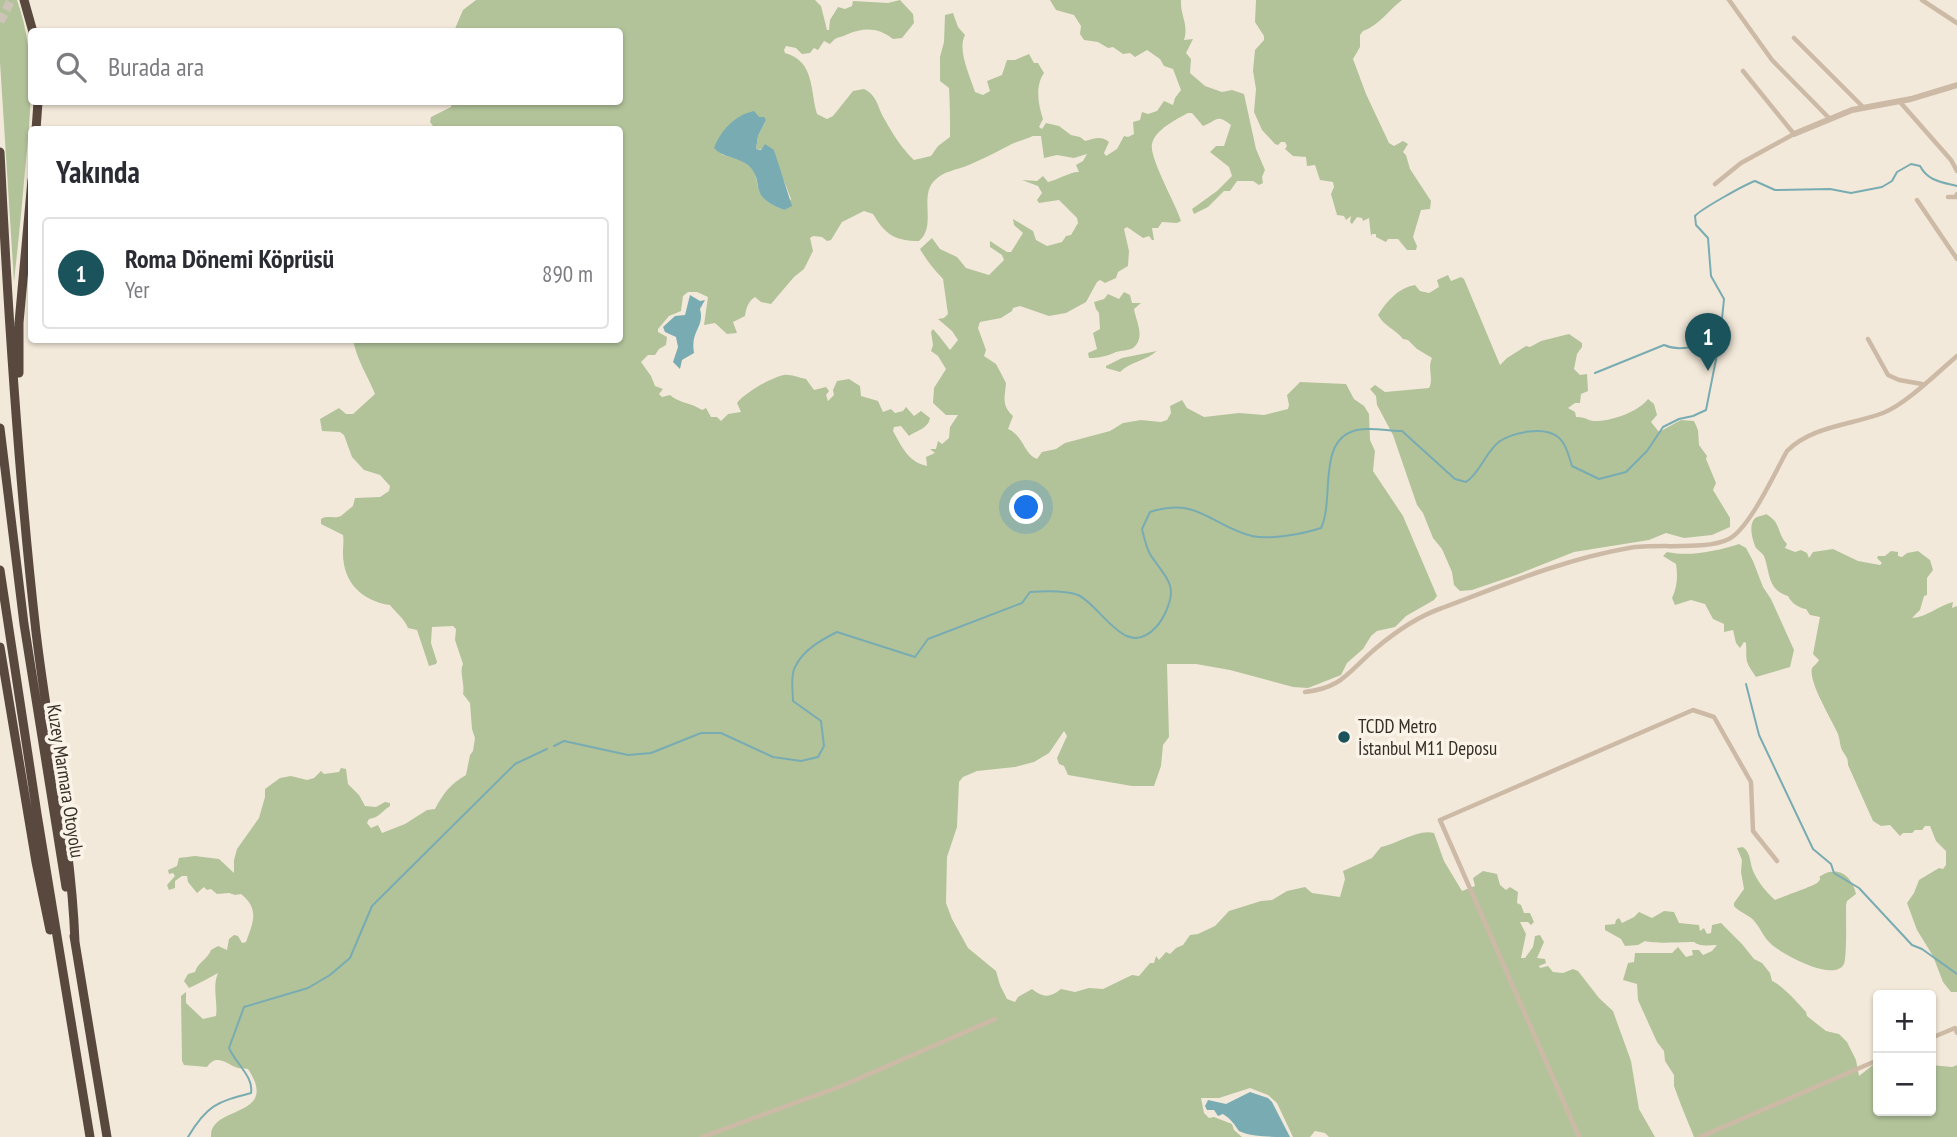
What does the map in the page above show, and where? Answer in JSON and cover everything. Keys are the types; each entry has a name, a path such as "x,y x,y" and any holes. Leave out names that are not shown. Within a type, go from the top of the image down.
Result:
{"highway":[{"path":"24,0 32,28"},
{"path":"36,126 38,105"},
{"path":"0,152 14,397 29,566 45,702 67,851 75,942"},
{"path":"28,227 18,344 30,528 29,566"},
{"name":"Kuzey Marmara Otoyolu","path":"0,428 24,624 107,1137"},
{"name":"Kuzey Marmara Otoyolu","path":"0,570 90,1137"},
{"path":"0,647 42,896 50,932 60,958"},
{"path":"0,663 10,699"}],"street":[{"path":"1728,0 1772,60 1829,118"},
{"path":"1922,0 1957,23"},
{"path":"1794,38 1864,108"},
{"path":"1743,71 1794,134"},
{"path":"1715,184 1741,163 1829,118 1957,85"},
{"path":"1899,101 1951,160 1957,171"},
{"path":"1948,197 1956,197 1957,194"},
{"path":"1917,200 1957,259"},
{"path":"1868,339 1888,375 1922,384"},
{"path":"1305,692 1326,689 1342,680 1376,648 1433,611 1524,577 1631,547 1712,544 1730,538 1746,524 1792,446 1816,433 1884,412 1957,356"},
{"path":"1579,1137 1440,820 1693,710 1714,717 1730,743 1751,782 1753,831 1777,861"},
{"path":"702,1137 844,1085 995,1018"},
{"path":"1936,1036 1955,1028 1957,1033"},
{"path":"1700,1137 1873,1062"}],"green space":[{"path":"0,0 17,0 28,42 30,105 14,282 0,62"},
{"path":"476,0 815,0 821,6 829,30 830,20 838,7 845,9 852,6 853,1 888,3 900,0 913,14 914,23 902,38 893,39 877,31 866,30 835,39 830,44 824,41 818,50 814,48 810,53 802,54 796,48 786,46 785,53 802,63 810,78 817,114 827,119 833,116 853,91 864,89 875,98 894,136 914,160 931,156 938,146 950,137 949,88 940,81 940,57 944,42 945,15 953,13 958,27 965,35 963,55 975,92 983,95 990,91 987,81 1002,75 1007,60 1015,60 1029,54 1044,73 1038,89 1043,119 1039,127 1042,129 1046,123 1059,126 1085,141 1097,138 1106,140 1109,142 1104,153 1106,156 1117,149 1124,136 1134,134 1133,122 1140,120 1142,112 1148,114 1157,111 1164,101 1173,105 1181,90 1173,69 1164,66 1160,59 1147,50 1135,57 1098,42 1084,40 1080,34 1081,26 1074,15 1056,10 1050,0 1181,0 1186,30 1184,40 1193,39 1186,53 1191,59 1190,73 1205,86 1222,92 1232,90 1244,94 1256,149 1265,170 1263,183 1259,185 1253,181 1237,181 1230,191 1224,191 1208,207 1194,214 1192,209 1232,176 1229,167 1210,152 1216,146 1224,146 1231,125 1217,119 1203,126 1192,113 1188,113 1161,130 1154,139 1152,151 1181,221 1162,222 1158,228 1152,228 1154,240 1149,236 1143,238 1127,227 1124,229 1129,251 1128,266 1118,272 1116,278 1105,283 1100,280 1097,282 1086,302 1066,313 1049,316 1020,306 1001,318 980,322 978,328 986,350 984,356 996,364 1006,383 1005,404 1013,416 1008,429 1037,459 1042,452 1110,431 1123,423 1167,420 1171,413 1170,406 1182,400 1187,408 1204,417 1239,413 1264,415 1288,409 1287,395 1300,382 1346,384 1354,399 1364,406 1369,414 1370,440 1375,451 1373,471 1403,516 1437,596 1406,616 1395,627 1377,631 1347,663 1341,675 1308,688 1293,687 1196,664 1167,664 1169,737 1163,745 1161,766 1154,786 1132,786 1068,775 1057,758 1067,736 1064,731 1049,753 1034,762 977,771 963,777 959,782 957,827 947,857 946,903 952,919 968,948 996,971 1007,999 1015,1002 1018,997 1032,989 1047,996 1061,989 1075,992 1089,988 1103,989 1132,975 1139,976 1150,963 1154,963 1156,956 1159,960 1166,952 1170,954 1183,945 1190,935 1215,926 1229,911 1272,900 1287,891 1305,887 1312,893 1340,897 1345,879 1343,871 1372,858 1381,847 1421,833 1434,833 1444,861 1462,891 1475,886 1473,878 1483,871 1497,874 1500,885 1506,890 1510,887 1518,892 1517,903 1521,905 1524,913 1530,913 1534,922 1531,925 1528,922 1520,922 1526,934 1521,958 1525,958 1533,947 1535,936 1540,935 1544,942 1537,958 1545,959 1546,963 1539,966 1540,968 1548,966 1553,972 1563,973 1573,969 1578,971 1613,1011 1631,1061 1639,1109 1655,1137 1329,1137 1325,1133 1315,1131 1310,1137 1293,1137 1277,1103 1268,1095 1250,1088 1219,1098 1201,1098 1204,1113 1209,1118 1214,1117 1232,1124 1242,1137 211,1137 213,1127 221,1119 250,1104 256,1096 256,1085 248,1069 237,1068 221,1060 210,1063 207,1067 184,1065 181,996 186,992 186,1003 203,1019 216,1016 215,984 218,973 189,988 184,981 188,974 195,972 211,950 218,946 227,950 229,939 234,935 238,936 242,943 246,942 253,922 253,911 241,894 217,894 204,887 197,893 188,882 187,876 175,881 175,888 169,890 167,885 175,876 173,873 169,874 168,870 177,866 179,858 195,856 219,859 234,873 237,849 259,818 265,789 280,778 291,776 307,780 314,778 321,771 324,774 346,769 348,784 365,806 376,807 385,802 390,803 390,806 367,823 371,828 378,825 382,833 405,824 427,810 435,809 448,790 466,775 473,751 475,738 470,703 463,694 463,664 455,640 456,629 453,626 432,627 431,643 437,662 429,666 417,630 408,628 390,605 371,599 356,588 346,572 343,535 321,524 323,518 341,516 353,506 355,498 380,497 389,491 390,486 380,475 364,470 352,457 344,435 340,432 322,431 320,419 339,408 346,414 353,414 375,394 354,343 623,343 623,126 433,126 430,122 431,117 451,105 623,105 623,28 455,28 463,10","holes":["766,120 758,136 756,149 774,150 791,199 784,210 764,199 755,175 747,164 721,154","1041,136 1044,158 1057,155 1074,158 1087,154 1083,161 1076,165 1079,172 1048,182 1043,176 1037,181 1022,180 1038,186 1042,193 1037,200 1039,203 1059,200 1077,218 1078,223 1071,235 1066,236 1062,242 1047,246 1036,240 1033,231 1013,219 1014,225 1023,233 1011,252 990,241 990,247 1002,255 1004,260 989,275 966,268 957,257 940,249 932,238 920,249 943,279 948,314 938,319 958,340 950,350 933,329 931,332 931,351 938,356 946,369 934,388 933,403 946,415 958,415 950,427 949,438 942,444 938,441 936,449 930,449 935,453 926,457 927,466 910,457 893,431 894,427 901,426 909,436 925,427 930,418 921,411 914,416 906,407 895,413 891,409 883,412 878,401 861,396 860,386 849,379 837,381 834,395 828,401 826,395 829,391 826,387 814,390 806,379 784,375 746,395 737,403 741,412 728,414 721,421 717,417 711,417 706,408 702,410 670,395 662,397 659,394 663,389 655,386 641,362 666,345 667,337 658,332 658,329 669,316 681,311 683,296 688,292 697,292 708,297 704,325 715,323 727,334 737,333 733,322 745,316 748,305 755,297 761,302 771,304 804,269 813,251 810,238 813,236 831,240 842,222 864,211 873,214 891,235 903,240 919,241 927,228 928,195 934,181 1014,143"]},
{"path":"1256,0 1402,0 1379,22 1363,31 1360,35 1360,47 1353,59 1389,143 1394,146 1403,141 1408,144 1403,152 1410,169 1431,201 1430,209 1421,210 1413,237 1416,250 1407,250 1398,239 1388,239 1386,242 1376,237 1376,234 1371,236 1369,218 1363,221 1357,217 1352,224 1351,216 1346,220 1344,216 1337,215 1331,194 1333,182 1320,180 1315,165 1307,166 1306,157 1293,156 1285,149 1285,142 1275,144 1262,130 1254,112 1255,50 1264,40 1255,22"},
{"path":"1448,275 1451,281 1461,277 1464,279 1500,365 1526,346 1530,347 1541,341 1569,334 1582,343 1574,369 1580,375 1587,374 1588,391 1581,394 1580,403 1568,408 1575,412 1576,417 1595,421 1612,419 1633,411 1648,399 1654,404 1657,415 1651,422 1659,432 1681,420 1694,421 1699,445 1707,456 1716,483 1713,490 1730,518 1730,527 1712,535 1684,538 1666,533 1649,540 1574,552 1516,575 1472,590 1460,591 1454,585 1452,572 1442,549 1433,538 1417,505 1393,435 1377,405 1376,396 1370,389 1375,385 1385,392 1429,388 1432,358 1403,339 1378,315 1389,300 1403,289 1415,285 1420,291 1429,293 1439,287 1437,280"},
{"path":"1124,292 1130,295 1132,303 1141,303 1134,309 1140,334 1137,344 1129,350 1089,358 1088,353 1097,349 1093,333 1100,329 1099,313 1094,302 1104,299 1108,294 1119,299"},
{"path":"1157,351 1120,372 1106,368 1122,358"},
{"path":"1766,514 1777,524 1787,544 1785,548 1795,552 1801,550 1807,553 1809,558 1813,552 1833,549 1858,561 1880,565 1882,563 1878,556 1885,556 1891,551 1898,552 1898,556 1902,557 1918,551 1930,560 1933,570 1927,578 1927,595 1924,596 1920,610 1912,618 1923,616 1953,602 1952,608 1957,606 1957,992 1951,992 1943,982 1907,903 1919,880 1946,865 1946,851 1936,841 1930,826 1900,836 1890,825 1881,826 1873,821 1814,682 1812,668 1819,660 1813,654 1820,617 1810,615 1806,609 1796,605 1776,589 1770,579 1764,556 1756,548 1751,531 1752,524 1757,517"},
{"path":"1739,544 1746,548 1753,561 1794,650 1790,667 1756,677 1747,661 1746,643 1740,648 1733,630 1724,632 1724,624 1713,619 1705,604 1691,600 1675,605 1672,598 1677,582 1676,564 1663,556 1667,552 1703,552"},
{"path":"1743,847 1763,888 1775,900 1814,885 1820,877 1830,872 1841,873 1849,879 1856,894 1846,905 1845,960 1838,969 1819,969 1777,949 1753,920 1734,906 1744,889 1742,860 1737,848"},
{"path":"1664,911 1674,912 1679,923 1699,925 1700,931 1704,928 1707,934 1711,933 1712,925 1721,923 1754,959 1762,963 1770,973 1772,981 1790,995 1807,1016 1826,1031 1839,1034 1847,1042 1856,1060 1859,1076 1873,1066 1873,1116 1936,1116 1936,1065 1957,1065 1957,1137 1694,1137 1674,1086 1674,1075 1638,1000 1637,984 1623,980 1628,963 1634,962 1635,953 1672,953 1678,947 1686,957 1693,955 1692,950 1699,950 1703,955 1717,945 1645,941 1638,945 1625,946 1621,939 1605,930 1605,925 1615,924 1619,918 1622,923 1639,912 1652,918"}],"water":[{"path":"754,111 766,120 758,136 756,149 761,150 765,144 774,150 792,206 784,210 760,194 756,178 748,165 714,148 730,124"},
{"path":"690,295 700,301 705,300 700,309 701,321 694,339 694,353 682,360 680,369 673,362 678,347 676,337 665,332 663,327 675,316 685,315"},
{"path":"1250,1092 1272,1102 1290,1137 1244,1133 1226,1116 1218,1116 1214,1110 1207,1110 1205,1106 1208,1100 1226,1104"}],"waterway":[{"path":"554,746 564,741 628,755 651,753 701,733 721,733 773,757 801,761 818,757 824,746 821,721 793,701 792,688 795,667 813,646 837,632 915,657 928,639 1022,603 1030,592 1048,591 1078,595 1124,635 1134,638 1145,636 1161,620 1171,596 1169,582 1150,554 1144,539 1142,529 1150,512 1166,508 1193,510 1238,531 1259,537 1286,536 1321,528 1327,502 1331,457 1344,436 1357,430 1402,431 1455,479 1466,482 1500,441 1513,435 1537,431 1558,437 1565,446 1572,466 1599,479 1626,472 1647,451 1663,427 1706,410 1720,339 1724,299 1711,276 1708,238 1696,225 1695,216 1755,181 1775,190 1830,189 1851,193 1882,187 1892,181 1897,172 1911,164 1920,166 1927,175 1936,180 1957,186"},
{"path":"1595,373 1664,345 1678,348 1693,346 1720,334"},
{"path":"1746,684 1759,735 1813,849 1831,864 1834,873 1859,888 1912,945 1957,974"},
{"path":"188,1137 201,1118 214,1106 251,1093 250,1081 229,1048 244,1007 308,988 330,975 350,958 372,906 515,764 547,749"}],"tunnel":[{"path":"0,22 11,0"}],"place":[{"name":"Roma Dönemi Köprüsü","path":"1708,371"},
{"name":"TCDD Metro İstanbul M11 Deposu","path":"1344,737"}]}
